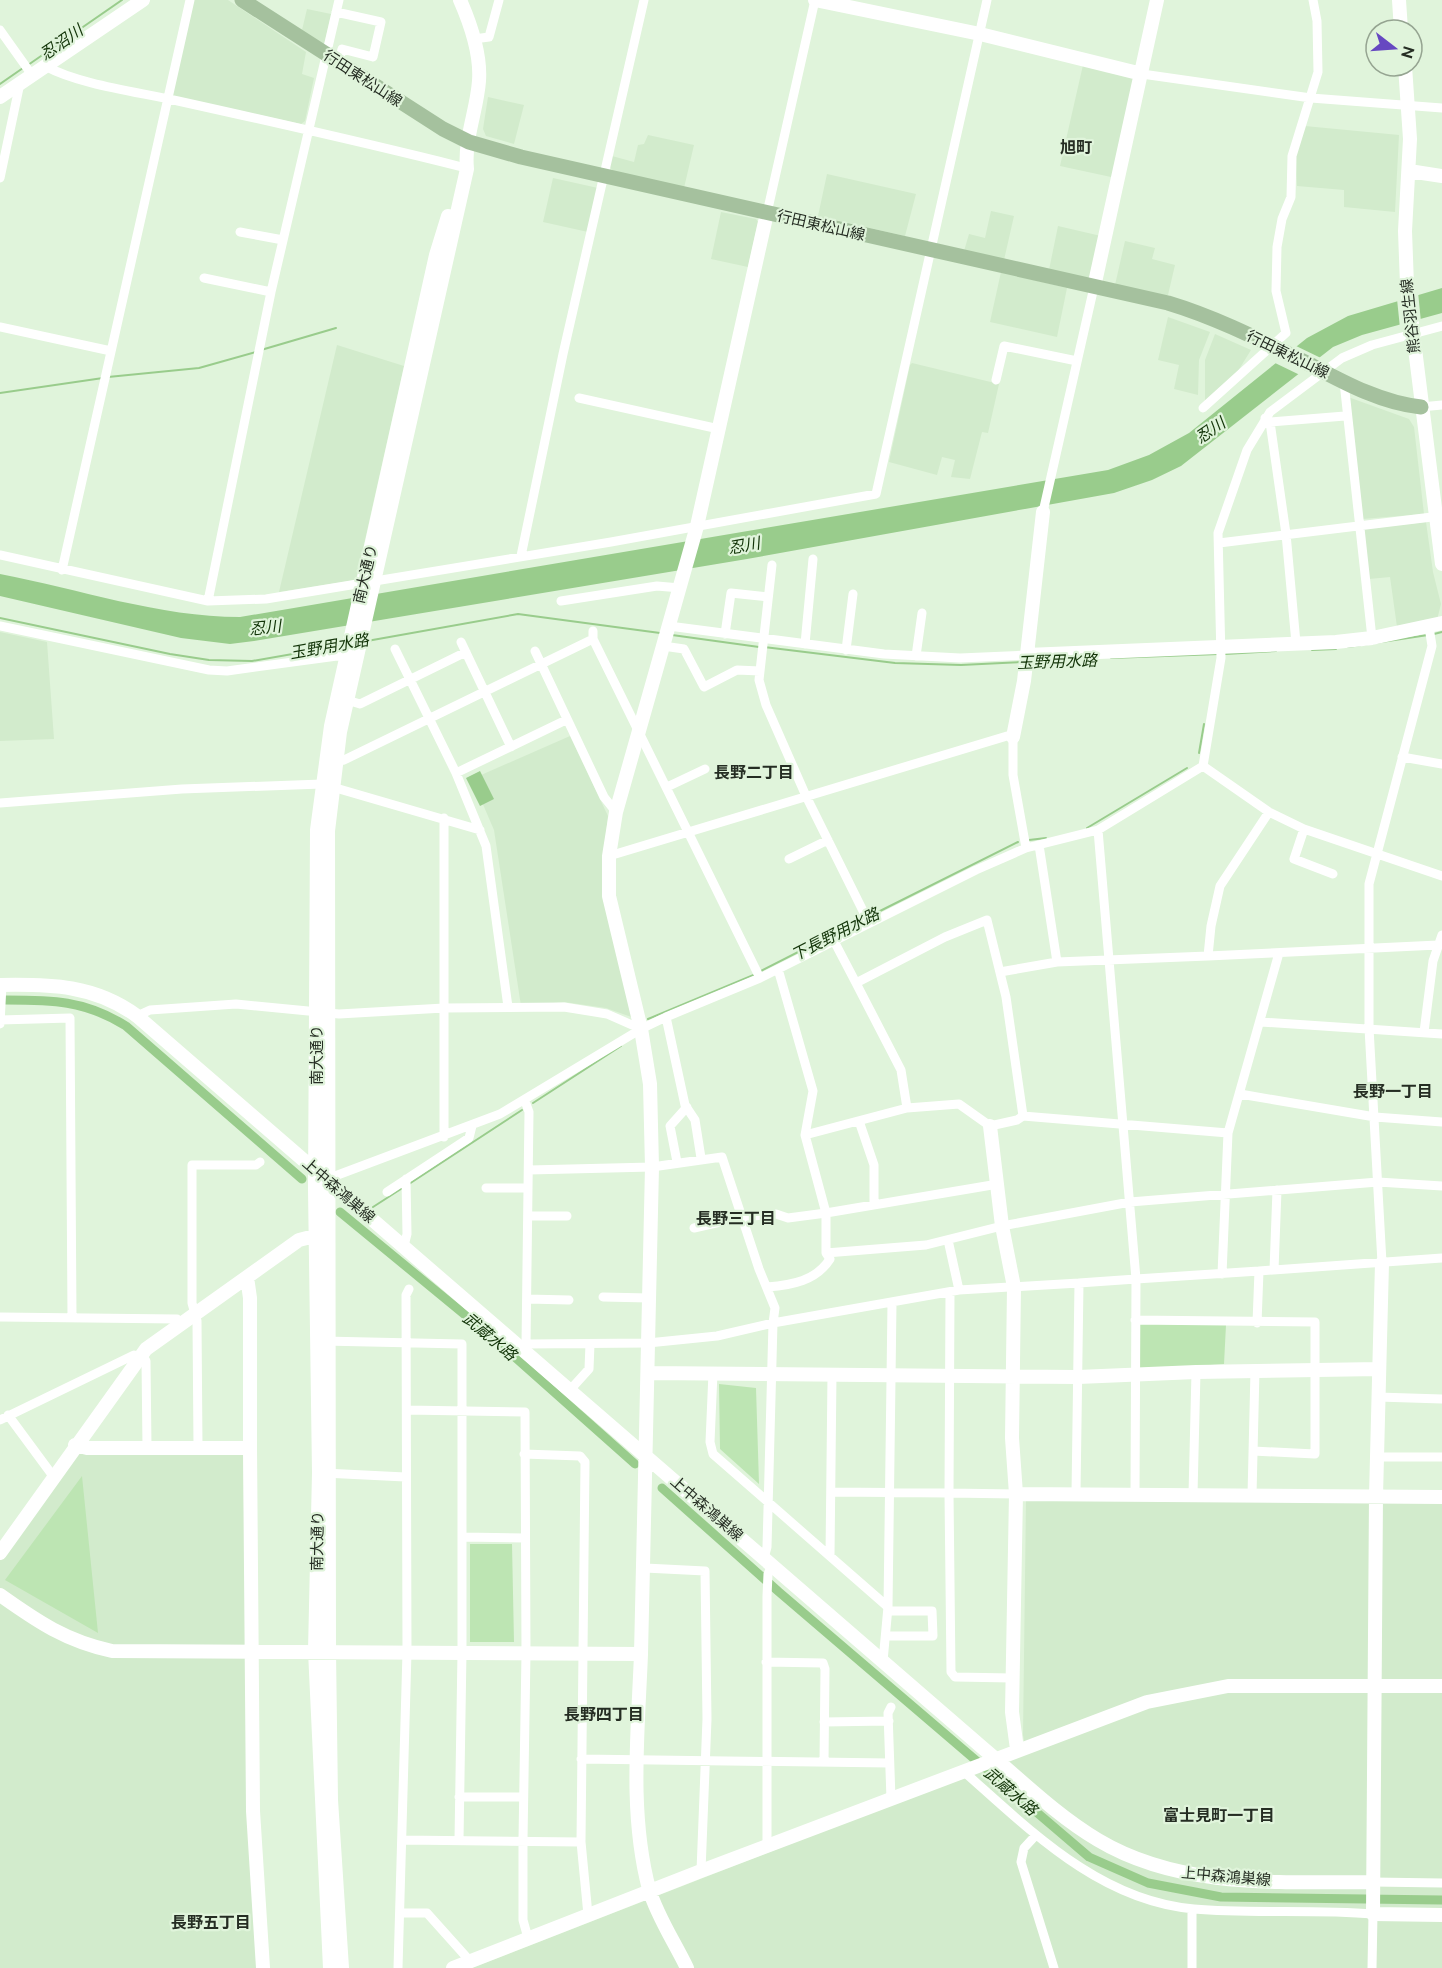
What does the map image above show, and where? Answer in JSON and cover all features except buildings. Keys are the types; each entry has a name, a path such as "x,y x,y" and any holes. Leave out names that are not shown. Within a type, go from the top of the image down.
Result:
{"main road":[{"name":"行田東松山線","path":"242,0 443,129 469,142 604,177 1094,286 1187,309 1274,347 1344,382 1393,401 1421,407"}],"street":[{"path":"0,97 142,0"},
{"path":"62,570 190,0"},
{"path":"208,601 271,292 339,0"},
{"name":"南大通り","path":"322,1234 327,1179 316,891 327,785 368,586 467,169 464,163 479,80 474,39 460,0"},
{"path":"474,39 489,37 499,0"},
{"path":"520,556 644,0"},
{"path":"687,1968 650,1891 637,1803 645,1568 652,1167 650,1084 641,1029 609,896 609,856 616,812 697,529 815,0 980,34 1142,75 1311,98 1442,108"},
{"path":"0,555 208,601 266,599 368,586 520,556 697,529 876,494 987,0"},
{"path":"1026,848 1013,775 1013,737 1026,660 1043,512 1157,0"},
{"path":"1203,408 1274,347 1286,333 1276,291 1277,247 1282,219 1291,197 1292,156 1318,72 1319,53 1313,0"},
{"path":"1399,0 1400,18"},
{"path":"336,12 381,22 373,57 342,49 339,62"},
{"path":"0,30 32,75"},
{"path":"45,66 56,72 167,98 464,163"},
{"name":"熊谷羽生線","path":"1406,78 1409,171 1405,231 1407,288 1421,407 1439,516 1442,564"},
{"path":"0,178 20,83"},
{"path":"1409,171 1442,176"},
{"path":"240,232 283,240"},
{"path":"204,278 271,292"},
{"path":"327,1179 472,1126 525,1101 641,1029 758,975 778,969 834,941 867,919 1026,848 1098,830 1203,766 1221,652 1218,533 1247,450 1267,420 1321,371 1342,358 1372,345 1442,326"},
{"path":"0,327 111,351"},
{"path":"996,380 1004,346 1077,362"},
{"path":"1344,382 1372,638"},
{"path":"579,398 719,429"},
{"path":"1421,407 1442,405"},
{"path":"1267,420 1346,416"},
{"path":"1267,420 1286,534 1296,643"},
{"path":"1219,543 1439,516"},
{"path":"805,644 813,559"},
{"path":"772,566 759,680 766,705 806,796 867,919"},
{"path":"561,601 681,583"},
{"path":"725,634 731,594 768,597"},
{"path":"846,650 853,594"},
{"path":"916,656 922,613"},
{"path":"0,626 209,670 227,671 355,644"},
{"path":"669,626 725,634 762,644 805,644 916,656 1026,660 1221,652 1433,630 1369,884 1369,1028 1382,1263 1376,1496 1372,1968"},
{"path":"334,762 344,760 429,719 593,635 758,975"},
{"path":"461,642 511,747"},
{"name":"南大通り","path":"327,785 347,700 355,644"},
{"path":"663,646 684,649 704,687 737,670 760,671"},
{"path":"395,649 456,774 486,846 508,1007"},
{"path":"535,651 604,797 616,812"},
{"path":"347,700 360,704 466,652"},
{"path":"456,774 566,720"},
{"path":"609,856 1001,737 1013,737"},
{"path":"1402,757 1442,765"},
{"path":"1203,766 1269,812 1304,829 1442,876"},
{"path":"668,787 705,769"},
{"path":"0,803 182,789 327,785 480,830"},
{"path":"1208,956 1211,926 1220,886 1269,812"},
{"path":"444,818 444,1137"},
{"path":"1304,829 1294,859 1333,874"},
{"path":"1098,830 1136,1279 1135,1493"},
{"path":"789,859 828,840"},
{"path":"1040,845 1057,962"},
{"path":"856,983 945,937 987,920 1000,972 1023,1116"},
{"path":"1424,1032 1433,961 1442,935"},
{"path":"834,941 901,1070 907,1108"},
{"path":"1000,972 1057,962 1110,958 1208,956 1438,945"},
{"path":"1222,1274 1228,1133 1279,953"},
{"path":"767,1287 786,1286 809,1278 824,1268 830,1259 826,1253 826,1213 805,1135 813,1091 778,969"},
{"name":"上中森鴻巣線","path":"1,987 51,984 81,988 112,1000 137,1016 524,1346 570,1390 768,1565 883,1661 991,1760 1082,1830 1115,1850 1160,1868 1227,1878 1373,1886"},
{"path":"1,987 1,1018 70,1018 72,1317"},
{"path":"137,1016 163,1009 236,1004 321,1012 564,1007 607,1014 641,1029"},
{"name":"南大通り","path":"321,1012 316,1170 322,1234 324,1341 322,1651 330,1968"},
{"path":"666,1017 687,1107 694,1120 701,1158"},
{"path":"1261,1022 1442,1034"},
{"path":"1240,1094 1375,1118 1442,1122"},
{"path":"525,1101 529,1112 529,1170 524,1346 648,1343 717,1336 773,1323 955,1291 1442,1258"},
{"path":"805,1135 907,1108 959,1104 990,1126 1002,1226 1014,1287 1012,1438 1016,1494 1012,1722 1017,1749"},
{"path":"677,1162 670,1126 687,1107"},
{"path":"990,1126 1017,1120 1023,1116 1228,1133"},
{"path":"859,1121 874,1165 874,1205"},
{"path":"387,1192 406,1183 469,1138 472,1126"},
{"path":"529,1170 652,1167 701,1158 722,1157 775,1308 771,1373 767,1547 767,1846"},
{"path":"198,1447 195,1314 192,1302 192,1165 256,1165 260,1162"},
{"path":"826,1253 926,1245 1002,1226 1130,1202 1378,1182 1442,1186"},
{"path":"404,1246 407,1234 406,1183"},
{"path":"694,1228 742,1217 776,1214 788,1218 826,1213 998,1184"},
{"path":"486,1188 528,1188"},
{"path":"1274,1270 1277,1190"},
{"path":"528,1216 567,1216"},
{"path":"0,1552 75,1444 146,1349 299,1240 322,1234"},
{"path":"948,1240 955,1291 950,1376 949,1493 952,1674 958,1677 1012,1678"},
{"path":"1257,1323 1259,1271"},
{"path":"247,1277 250,1310 253,1811 263,1968"},
{"path":"1076,1493 1079,1283"},
{"path":"398,1968 407,1652 406,1295 409,1289"},
{"path":"603,1297 649,1298"},
{"path":"527,1299 569,1300"},
{"path":"883,1661 888,1609 892,1303"},
{"path":"0,1317 177,1319 181,1323"},
{"path":"1136,1320 1315,1322 1315,1454 1253,1451"},
{"path":"324,1341 464,1342 459,1840"},
{"path":"570,1390 589,1369 590,1344"},
{"path":"53,1476 4,1418 128,1356 140,1357 146,1361 147,1447"},
{"path":"648,1373 1078,1377 1255,1370 1379,1369"},
{"path":"1252,1495 1255,1370"},
{"path":"1193,1494 1196,1372"},
{"path":"713,1373 710,1442 713,1454 888,1609 932,1611 933,1636 887,1636"},
{"path":"830,1556 831,1374"},
{"path":"1378,1397 1442,1399"},
{"path":"407,1410 525,1413 526,1653 523,1920 528,1938"},
{"path":"75,1444 87,1448 250,1448"},
{"path":"524,1454 580,1456 585,1462 581,1842 588,1915"},
{"path":"1377,1457 1442,1457"},
{"path":"324,1473 405,1477"},
{"path":"831,1492 1442,1497"},
{"path":"463,1537 525,1538"},
{"path":"645,1568 705,1570 707,1719 701,1871"},
{"path":"0,1595 54,1632 90,1646 112,1651 160,1654 322,1651 641,1654"},
{"name":"南大通り","path":"322,1651 342,1968"},
{"path":"766,1662 823,1663 825,1669 824,1762"},
{"path":"453,1968 1128,1708 1193,1691 1228,1686 1278,1684 1442,1686"},
{"path":"891,1707 889,1721 891,1799"},
{"path":"824,1722 889,1721"},
{"path":"581,1759 889,1763"},
{"path":"966,1769 1036,1835 1081,1869 1115,1887 1192,1909 1373,1911 1442,1915"},
{"path":"459,1797 523,1797"},
{"path":"1036,1835 1024,1848 1021,1862 1054,1968"},
{"path":"402,1840 581,1842"},
{"path":"1373,1886 1442,1883"},
{"path":"1191,1968 1192,1909"},
{"path":"401,1913 427,1913 470,1961"}],"shaded area":[{"path":"191,0 228,0 306,52 302,74 314,78 305,121 301,124 173,96 171,92"},
{"path":"307,9 331,14 324,45 302,30"},
{"path":"1083,65 1134,76 1115,174 1111,177 1060,166"},
{"path":"488,97 524,105 514,144 486,136 483,129"},
{"path":"1305,126 1399,135 1395,212 1344,207 1344,190 1297,186 1296,155"},
{"path":"648,135 694,145 684,188 614,172 609,166 612,156 634,162 638,145 644,144"},
{"path":"827,174 916,194 905,236 818,216"},
{"path":"553,178 598,188 588,232 543,222"},
{"path":"991,211 1014,216 1004,260 964,251 969,234 985,238"},
{"path":"721,212 756,219 758,222 748,267 711,259"},
{"path":"1058,226 1101,236 1092,276 1087,278 1049,270"},
{"path":"1125,241 1155,248 1152,259 1175,265 1168,295 1115,285"},
{"path":"1001,272 1067,288 1057,337 990,322"},
{"path":"1168,317 1210,332 1199,360 1198,395 1174,389 1179,365 1158,360"},
{"path":"1215,334 1251,350 1233,379 1205,403 1205,360"},
{"path":"337,345 404,366 356,580 279,592"},
{"path":"912,363 999,384 988,433 982,432 970,479 951,477 955,460 942,457 937,475 889,462"},
{"path":"1348,397 1409,419 1414,427 1424,514 1362,519"},
{"path":"1426,522 1433,572 1441,604 1437,620 1397,627 1390,577 1369,579 1363,529"},
{"path":"0,632 47,642 54,739 0,741"},
{"path":"570,736 608,816 603,863 637,1019 606,1008 564,1002 521,1006 494,830 472,779"},
{"path":"1140,1324 1226,1325 1224,1364 1140,1370"},
{"path":"719,1384 756,1388 759,1484 720,1449"},
{"path":"76,1448 243,1453 249,1815 258,1968 0,1968 0,1557"},
{"path":"82,1476 98,1633 5,1580"},
{"path":"1026,1500 1442,1503 1442,1968 472,1968 1026,1752 1023,1735"},
{"path":"470,1544 512,1544 514,1642 470,1642"}],"water":[{"name":"忍川","path":"1442,288 1442,313 1362,335 1333,347 1181,466 1152,480 1114,493 747,559 230,644 181,638 0,596 0,574 149,607 210,616 240,617 1108,470 1149,455 1189,433 1307,338 1348,316"},
{"path":"480,771 494,799 480,806 466,778"}],"pier":[{"path":"1418,292 1421,322 1400,328 1397,299"},
{"path":"1294,345 1323,359 1302,376 1273,362"}],"waterway":[{"name":"忍沼川","path":"28,65 122,0"},
{"name":"忍沼川","path":"0,84 23,68"},
{"path":"261,350 336,328"},
{"path":"108,377 199,368 256,352"},
{"path":"0,393 103,378"},
{"name":"玉野用水路","path":"367,641 518,614 660,633"},
{"name":"玉野用水路","path":"0,618 170,654 209,660 252,661 344,645"},
{"name":"玉野用水路","path":"1434,634 1442,632"},
{"name":"玉野用水路","path":"672,635 759,647"},
{"name":"玉野用水路","path":"1348,647 1428,635"},
{"name":"玉野用水路","path":"764,647 895,663 961,665 1022,662"},
{"name":"玉野用水路","path":"1312,650 1336,649"},
{"name":"玉野用水路","path":"1225,654 1276,651"},
{"name":"玉野用水路","path":"1111,658 1219,654"},
{"name":"玉野用水路","path":"1030,662 1066,660"},
{"name":"下長野用水路","path":"1199,753 1204,724"},
{"name":"下長野用水路","path":"1087,828 1187,768"},
{"name":"下長野用水路","path":"1029,840 1046,838"},
{"name":"下長野用水路","path":"868,917 1018,842"},
{"name":"下長野用水路","path":"761,971 863,919"},
{"name":"下長野用水路","path":"648,1019 756,974"},
{"name":"武蔵水路","path":"0,1000 50,1001 80,1006 110,1017 126,1026 302,1179"},
{"name":"下長野用水路","path":"533,1103 621,1046"},
{"name":"下長野用水路","path":"409,1184 522,1110"},
{"name":"下長野用水路","path":"373,1207 404,1187"},
{"name":"武蔵水路","path":"340,1212 498,1342 635,1464"},
{"name":"武蔵水路","path":"662,1488 779,1592 1089,1857 1148,1883 1221,1897 1442,1900"}],"district":[{"name":"旭町","path":"1076,147"},
{"name":"長野二丁目","path":"754,772"},
{"name":"長野一丁目","path":"1393,1091"},
{"name":"長野三丁目","path":"736,1218"},
{"name":"長野四丁目","path":"604,1714"},
{"name":"富士見町一丁目","path":"1219,1815"},
{"name":"長野五丁目","path":"211,1922"}]}
